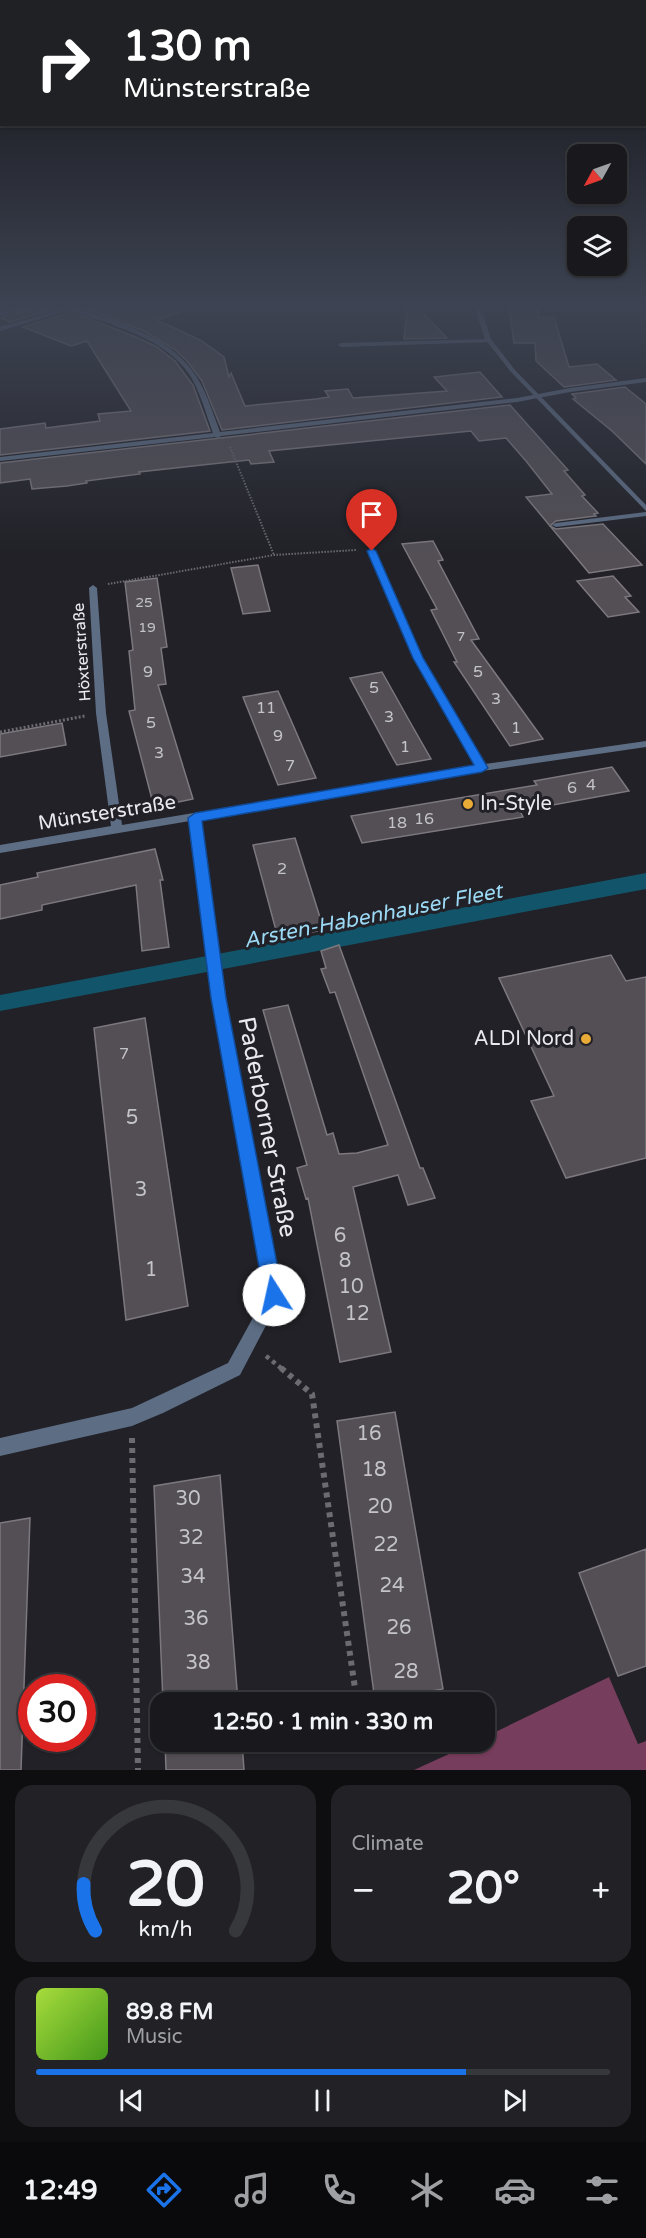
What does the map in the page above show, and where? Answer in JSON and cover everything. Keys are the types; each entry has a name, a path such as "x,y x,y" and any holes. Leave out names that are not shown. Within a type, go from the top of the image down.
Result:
{"street":[{"path":"200,391 222,435"},
{"path":"533,391 646,509"},
{"path":"0,459 222,435 567,391"},
{"path":"556,525 646,514"},
{"path":"372,551 418,658 482,768"},
{"name":"Höxterstraße","path":"93,588 101,714 117,829"},
{"name":"Münsterstraße","path":"0,849 482,768 646,744"},
{"name":"Paderborner Straße","path":"0,1447 132,1417 234,1370 274,1295 214,972 195,818"}],"path":[{"path":"222,435 274,555"},
{"path":"93,588 122,579 274,555 372,551"},
{"name":"Höxterstraße","path":"0,732 101,714"},
{"path":"249,1342 312,1394 356,1692"},
{"path":"132,1417 138,1770"}],"shaded area":[{"path":"609,1677 638,1744 646,1741 646,1770 414,1770 453,1752 495,1752 495,1732"}],"water":[{"path":"646,873 646,889 0,1011 0,995"}],"building":[{"path":"118,391 195,391 210,431 0,455 0,429 45,423 46,428 100,421 98,414 131,411"},
{"path":"206,391 238,391 245,406 329,397 325,391 330,391 349,391 353,398 447,391 496,391 502,397 222,430"},
{"path":"598,391 629,391 646,404 646,464 612,431 573,399 576,398 572,394"},
{"path":"510,405 568,470 564,471 598,513 594,514 596,516 556,521 550,526 526,497 552,494 526,461 506,438 479,441 471,431 269,451 274,462 251,464 249,460 139,472 140,474 86,481 87,483 67,486 32,489 30,479 0,483 0,463"},
{"path":"603,524 642,565 589,573 550,526 556,529"},
{"path":"433,541 443,560 438,561 479,639 471,640 543,739 510,746 454,662 457,662 431,610 437,609 402,544"},
{"path":"258,565 270,611 243,614 231,568"},
{"path":"613,576 631,596 625,597 639,612 608,617 577,581"},
{"path":"157,578 167,647 161,648 166,684 158,685 193,799 154,807 129,711 135,710 129,651 133,650 125,582"},
{"path":"382,672 431,759 397,765 394,760 350,678"},
{"path":"278,691 316,778 278,785 243,697"},
{"path":"62,723 66,745 0,757 0,734"},
{"path":"612,767 629,791 520,811 523,817 362,843 351,816 537,785 534,781"},
{"path":"295,838 324,930 278,938 253,845"},
{"path":"155,849 163,880 160,880 169,947 142,951 136,885 42,905 42,910 0,919 0,885 38,877 37,873"},
{"path":"339,945 420,1168 423,1168 435,1198 408,1205 398,1175 353,1187 391,1352 340,1362 308,1198 306,1199 297,1168 307,1165 263,1010 288,1005 327,1135 333,1133 339,1154 357,1153 388,1145 335,992 330,993 321,969 326,968 321,951"},
{"name":"ALDI Nord","path":"611,955 626,981 646,977 646,1158 566,1178 531,1101 554,1096 499,978"},
{"path":"145,1018 188,1306 126,1320 94,1028"},
{"path":"395,1412 443,1689 426,1692 374,1692 337,1421"},
{"path":"220,1475 237,1692 163,1692 154,1486"},
{"path":"30,1518 24,1674 18,1674 18,1752 22,1752 21,1770 0,1770 0,1523"},
{"path":"646,1549 646,1666 618,1676 579,1573"},
{"path":"165,1752 243,1752 244,1770 166,1770"}],"place":[{"name":"In-Style","path":"468,804"},
{"name":"ALDI Nord","path":"586,1039"}],"route":[{"path":"274,1295 219,998 195,818 482,768 418,658 372,551"}],"water label":[{"name":"Arsten-Habenhauser Fleet","path":"373,916"}]}
